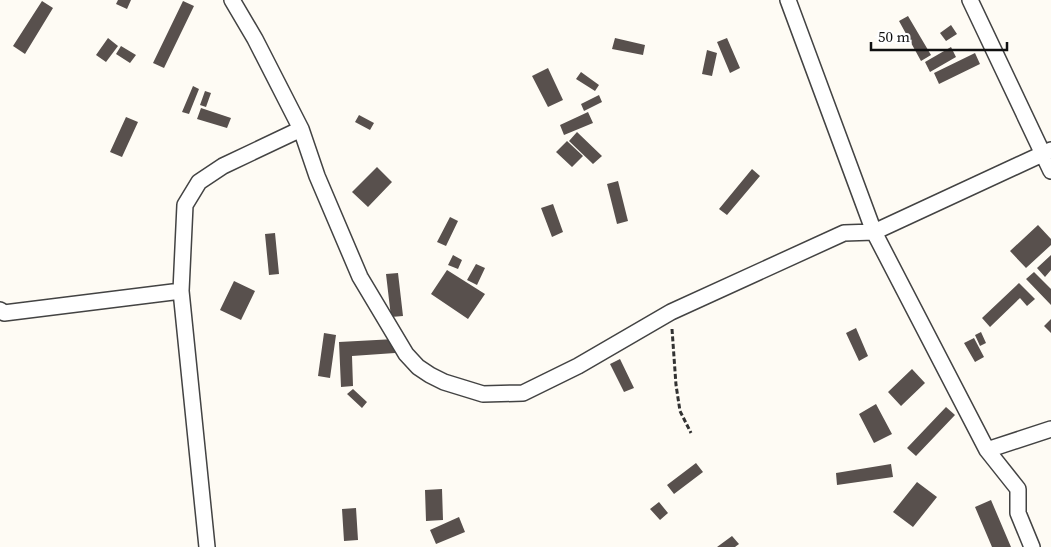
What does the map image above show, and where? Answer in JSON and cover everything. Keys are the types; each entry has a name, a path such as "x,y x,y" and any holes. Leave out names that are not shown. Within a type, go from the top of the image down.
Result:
{"street":[{"path":"232,0 301,129 317,176 360,277 406,354 418,366 437,379 462,389 483,394 523,393 578,366 671,312 844,233 874,232 1047,152"},
{"path":"788,0 874,232 987,450 1018,489 1018,512 1032,547"},
{"path":"970,0 1047,152 1051,171"},
{"path":"207,547 181,292 185,205 199,182 223,166 301,129"},
{"path":"1,312 181,292"},
{"path":"987,450 1051,429"}],"path":[{"path":"671,312 676,385 680,411 691,433"}],"building":[{"path":"118,0 131,0 127,9 116,4"},
{"path":"42,1 53,8 25,54 13,46"},
{"path":"183,1 194,6 164,68 153,63"},
{"path":"908,16 931,55 921,61 899,21"},
{"path":"951,25 957,34 946,41 940,33"},
{"path":"108,38 118,46 106,62 96,55"},
{"path":"615,38 645,45 643,55 612,49"},
{"path":"727,38 740,68 730,73 717,42"},
{"path":"121,46 136,55 130,63 116,54"},
{"path":"951,47 956,57 930,72 925,62"},
{"path":"707,50 717,53 712,76 702,74"},
{"path":"975,53 980,64 939,84 934,73"},
{"path":"548,68 563,100 548,107 532,76"},
{"path":"581,72 599,85 595,91 576,79"},
{"path":"193,86 199,89 189,114 182,112"},
{"path":"205,91 211,93 206,107 200,105"},
{"path":"599,95 602,102 584,111 581,104"},
{"path":"201,108 231,118 227,128 197,119"},
{"path":"588,112 593,123 564,135 560,125"},
{"path":"359,115 374,123 370,130 355,122"},
{"path":"126,117 138,122 122,157 110,152"},
{"path":"577,132 602,156 593,164 569,141"},
{"path":"567,141 583,156 572,167 556,152"},
{"path":"377,167 392,182 368,207 352,192"},
{"path":"752,169 760,176 727,215 719,209"},
{"path":"618,181 628,221 617,224 607,184"},
{"path":"553,204 563,232 552,237 541,208"},
{"path":"450,217 458,221 446,246 437,242"},
{"path":"1038,225 1051,239 1051,245 1026,268 1010,251"},
{"path":"275,233 279,274 269,275 265,234"},
{"path":"453,255 462,260 458,269 448,265"},
{"path":"1051,255 1051,270 1045,277 1037,268"},
{"path":"476,264 485,268 477,285 467,280"},
{"path":"447,270 485,294 468,319 431,294"},
{"path":"1034,272 1051,289 1051,305 1026,279"},
{"path":"398,273 403,316 391,317 386,274"},
{"path":"234,281 255,291 241,320 220,310"},
{"path":"1019,283 1035,299 1027,306 1020,298 990,327 982,318"},
{"path":"1051,319 1051,333 1044,326"},
{"path":"856,328 868,356 859,361 846,333"},
{"path":"981,332 986,343 980,346 975,335"},
{"path":"324,333 336,335 330,378 318,376"},
{"path":"974,338 984,357 975,362 964,343"},
{"path":"395,339 395,353 352,356 353,386 341,387 339,342"},
{"path":"620,359 634,388 624,392 610,364"},
{"path":"912,369 925,383 901,406 888,392"},
{"path":"353,389 367,402 362,408 347,394"},
{"path":"876,404 892,434 874,443 859,414"},
{"path":"946,407 955,415 916,456 907,448"},
{"path":"696,463 703,472 674,494 667,485"},
{"path":"891,464 893,477 837,485 836,473"},
{"path":"917,482 937,497 913,527 893,512"},
{"path":"442,489 443,520 426,521 425,490"},
{"path":"991,500 1011,547 992,547 975,507"},
{"path":"659,502 668,513 660,520 650,509"},
{"path":"356,508 358,540 344,541 342,509"},
{"path":"459,517 465,532 436,544 430,530"},
{"path":"732,536 739,544 735,547 717,547"}]}
